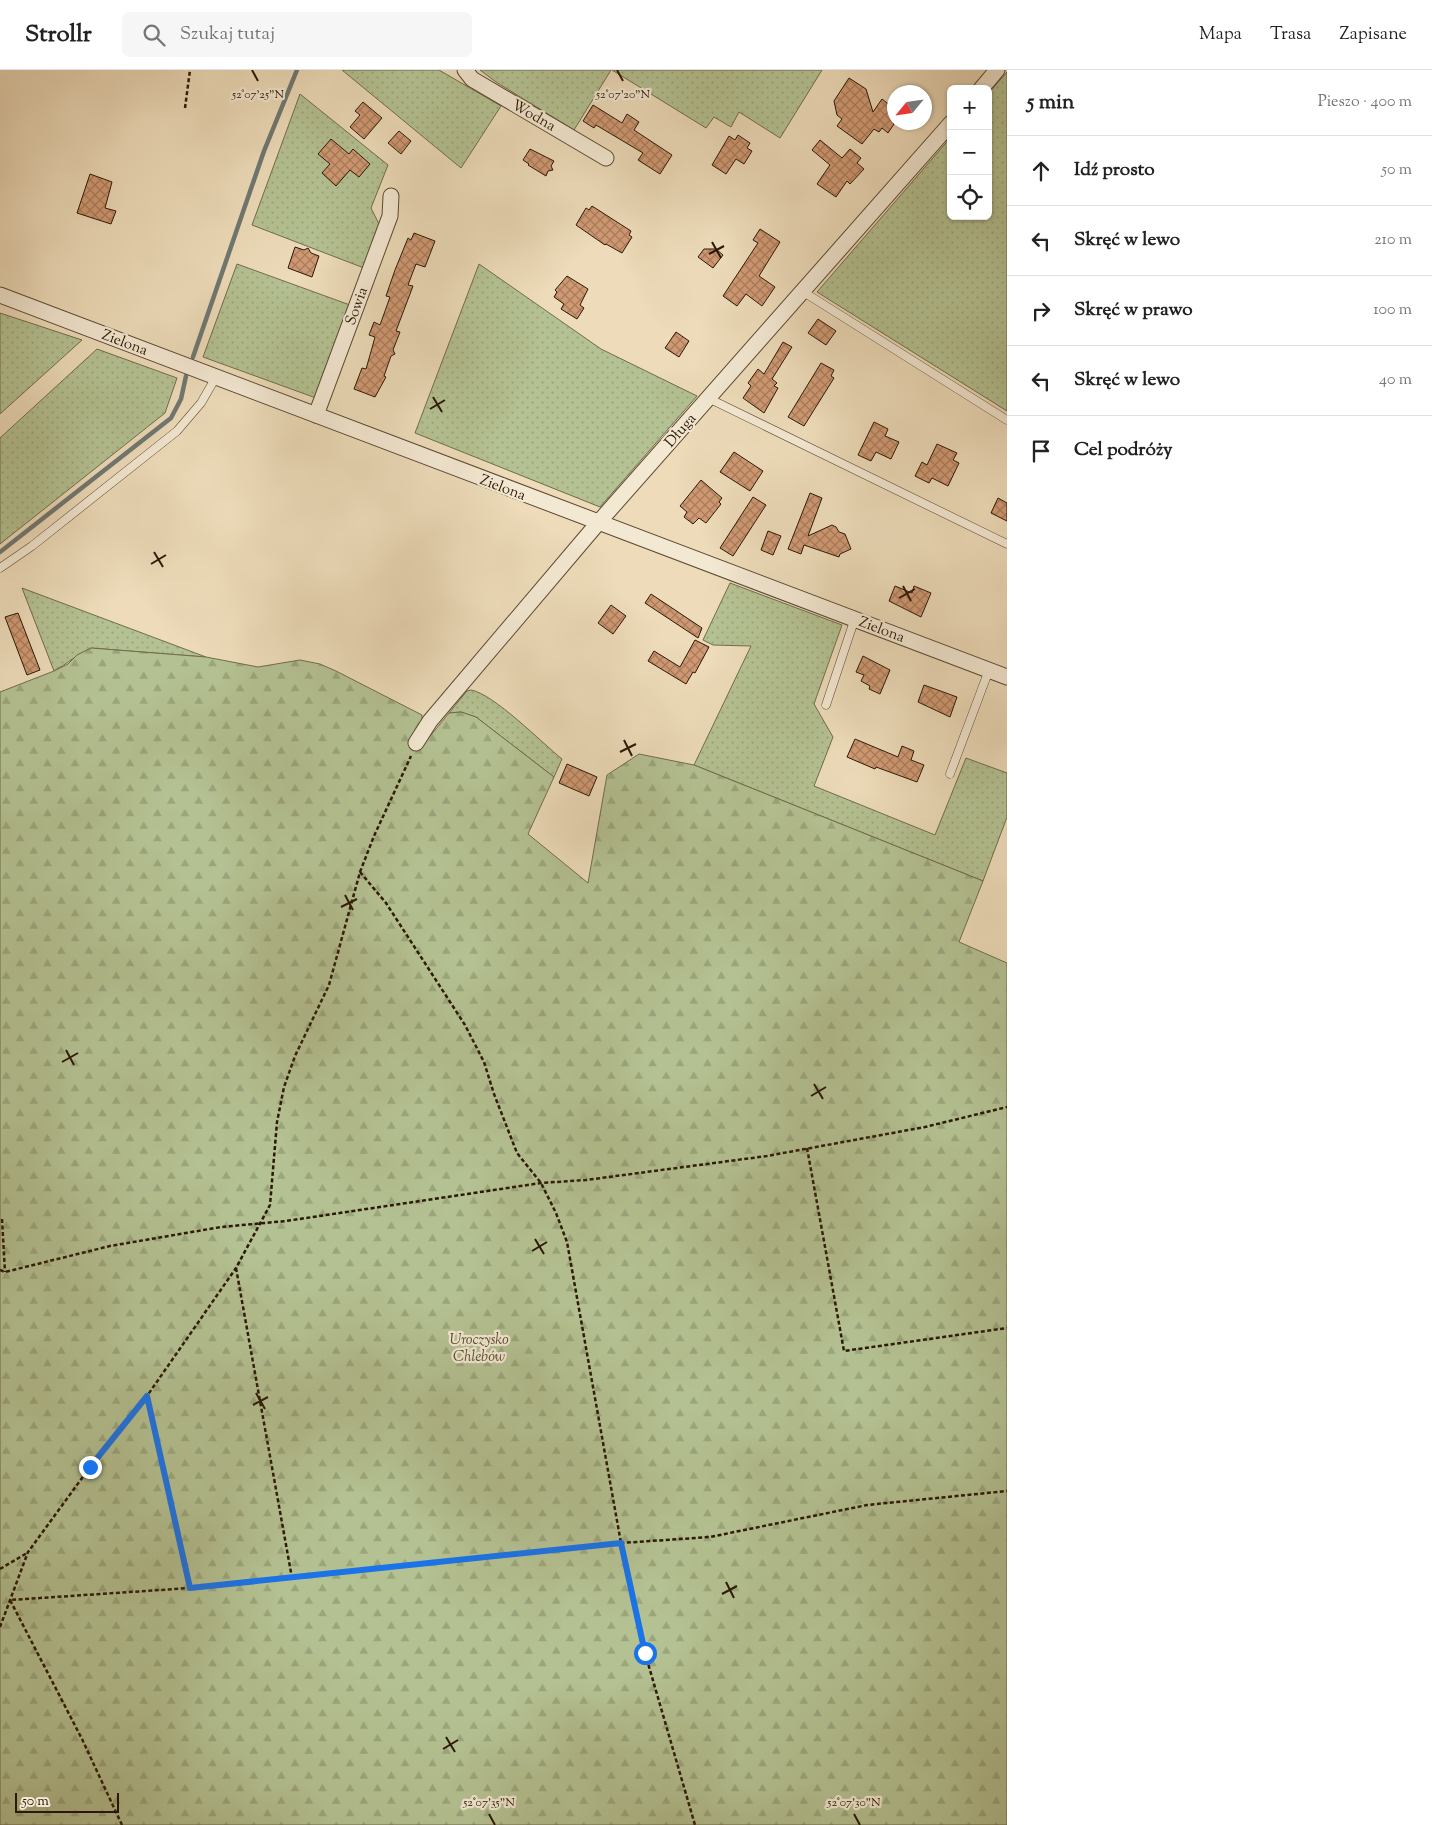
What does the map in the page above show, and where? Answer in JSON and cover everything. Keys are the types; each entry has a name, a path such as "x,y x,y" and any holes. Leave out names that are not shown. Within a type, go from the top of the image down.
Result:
{"street":[{"name":"Wodna","path":"465,70 472,79 606,158"},
{"path":"984,85 997,70"},
{"name":"Długa","path":"416,743 430,721 598,523 947,128"},
{"name":"Sowia","path":"316,415 390,216 391,196"},
{"name":"Zielona","path":"0,295 598,523 1007,676"}],"lane":[{"path":"802,292 1007,420"},
{"path":"0,568 32,546 177,431 201,403 216,377"},
{"path":"708,398 1007,544"},
{"path":"826,705 854,618"},
{"path":"950,774 990,670"}],"path":[{"path":"185,108 190,70"},
{"path":"0,1627 28,1552 90,1467 147,1396 236,1268 270,1205 277,1122 284,1087 328,985 360,872 416,743"},
{"path":"360,872 386,903 466,1025 484,1062 494,1094 517,1153 541,1183 556,1213 567,1242 621,1543 645,1653 695,1825"},
{"path":"0,1270 5,1272 110,1246 261,1223 541,1183 586,1180 766,1156 925,1127 1007,1107"},
{"path":"806,1148 844,1351 1007,1328"},
{"path":"2,1219 5,1272"},
{"path":"236,1268 292,1578"},
{"path":"147,1396 190,1588"},
{"path":"10,1600 190,1588 621,1543 710,1537 867,1505 1007,1491"},
{"path":"0,1569 28,1552"},
{"path":"10,1600 82,1739 122,1825"}],"green space":[{"path":"342,70 439,70 501,106 461,168"},
{"path":"480,70 611,70 574,130 496,82"},
{"path":"612,70 822,70 780,138 739,112 731,127 714,117 706,128"},
{"path":"1007,72 1007,411 817,292 947,142 947,220 992,220 992,89"},
{"path":"300,94 388,165 371,208 380,226 364,268 252,225"},
{"path":"237,264 350,305 316,398 203,357"},
{"path":"479,264 601,349 697,396 600,507 415,433"},
{"path":"0,313 82,340 0,414"},
{"path":"97,349 177,378 165,413 0,544 0,438"},
{"path":"730,583 842,625 814,704 833,737 814,786 935,835 966,758 1007,773 1007,817 983,881 694,765 751,646 713,645 703,640"},
{"path":"22,588 206,657 91,648 54,671"},
{"name":"Uroczysko Chlebów","path":"91,648 206,657 258,667 300,660 320,664 422,715 422,746 449,713 461,712 476,717 554,777 528,834 588,883 607,775 639,754 694,765 983,881 959,942 1007,963 1007,1825 0,1825 0,692 54,671"},
{"path":"471,690 481,693 505,709 562,759 554,777 476,717 461,712 449,713 467,691"}],"building":[{"path":"849,78 866,89 873,112 882,99 887,103 887,130 890,130 888,133 882,128 879,132 874,129 862,144 837,126 842,119 837,115 834,101"},
{"path":"363,102 382,118 364,139 350,127 360,115 355,111"},
{"path":"593,105 622,123 627,114 639,122 634,130 672,155 660,174 638,160 643,153 596,125 594,128 583,121"},
{"path":"399,131 411,141 401,154 388,143"},
{"path":"738,135 750,143 747,148 752,151 744,164 736,159 726,174 712,165 729,136 735,140"},
{"path":"331,139 349,154 353,149 370,164 359,177 350,170 336,186 322,173 330,164 318,154"},
{"path":"820,140 842,158 850,149 861,158 857,163 864,169 850,184 847,181 836,197 817,184 830,165 812,150"},
{"path":"530,149 554,161 551,166 553,170 548,171 546,176 523,160"},
{"path":"90,174 112,182 105,208 116,211 111,224 77,213"},
{"path":"592,206 631,231 629,235 632,237 622,253 605,245 576,225 586,208 589,210"},
{"path":"760,229 780,242 759,276 775,287 762,306 746,294 737,306 723,296 758,243 753,240"},
{"path":"414,233 435,241 425,267 416,264 408,285 413,286 396,331 400,332 393,350 395,354 391,356 384,376 386,377 375,397 354,389 362,368 366,369 375,337 369,335 374,322 380,325 390,297 386,296 395,270 408,238 411,240"},
{"path":"295,247 304,250 308,248 311,253 319,256 312,277 288,268"},
{"path":"704,249 716,249 723,255 713,268 698,257"},
{"path":"567,276 588,289 580,305 584,308 577,319 561,309 564,304 554,297 557,292 555,290"},
{"path":"818,319 836,331 826,345 808,333"},
{"path":"676,332 689,341 679,357 665,348"},
{"path":"783,342 792,347 772,379 777,383 774,386 778,388 764,413 743,398 751,386 748,383 758,369 764,374"},
{"path":"821,363 834,370 831,376 834,378 804,426 788,417"},
{"path":"874,422 888,429 885,436 899,442 891,459 876,452 871,461 858,455"},
{"path":"937,444 957,453 953,460 959,463 948,486 932,478 929,483 915,476 922,462 927,465"},
{"path":"734,452 763,471 750,491 720,472"},
{"path":"701,480 722,498 719,502 721,504 706,523 699,518 693,524 684,517 687,512 680,506"},
{"path":"810,493 822,498 808,536 832,525 836,527 839,532 845,534 851,549 840,554 839,557 804,545 801,554 788,549"},
{"path":"753,497 766,505 733,556 720,548"},
{"path":"998,498 1007,503 1007,521 991,513"},
{"path":"768,531 781,536 773,555 761,550"},
{"path":"895,586 912,593 914,586 931,593 921,617 889,601"},
{"path":"651,594 702,628 698,638 645,603"},
{"path":"611,605 626,616 613,634 598,623"},
{"path":"18,613 40,670 27,675 5,617"},
{"path":"695,640 709,647 695,673 693,672 686,684 648,661 654,651 680,667"},
{"path":"863,656 890,670 880,694 869,689 870,686 861,681 864,675 856,672"},
{"path":"924,685 957,697 950,717 918,702"},
{"path":"855,739 898,757 902,746 914,751 911,760 924,765 917,782 876,767 875,769 847,757"},
{"path":"567,764 597,777 589,796 559,783"}],"waterway":[{"path":"193,357 264,151 297,70"},
{"path":"0,552 171,418 181,399 186,376"}],"route":[{"path":"90,1467 147,1396 190,1588 621,1543 645,1653"}]}
